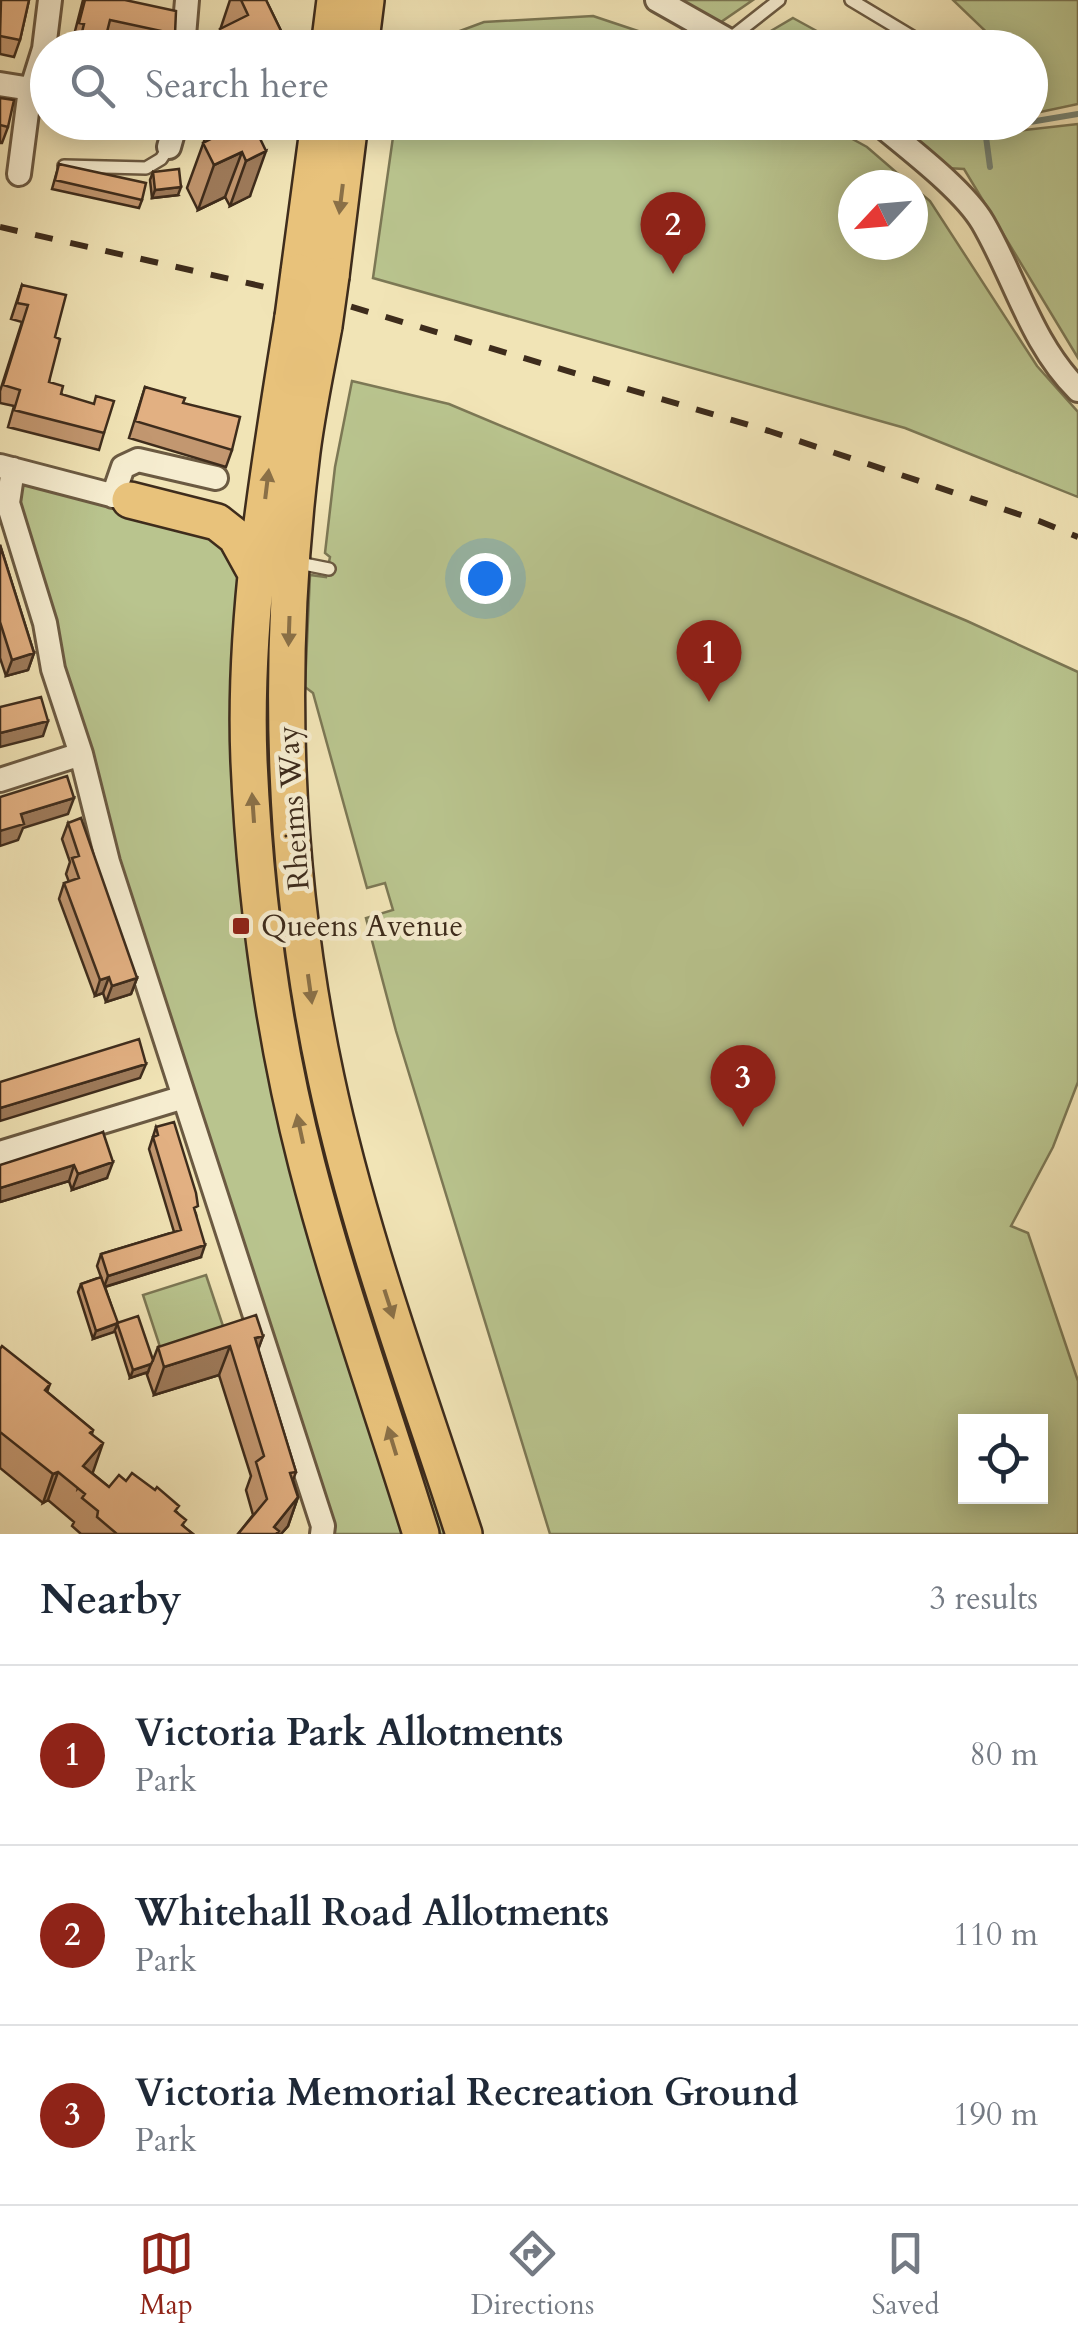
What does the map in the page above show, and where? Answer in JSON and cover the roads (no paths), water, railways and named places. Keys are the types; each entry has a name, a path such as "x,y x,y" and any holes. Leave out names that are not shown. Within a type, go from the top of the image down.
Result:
{"main road":[{"name":"Rheims Way","path":"315,274 319,140"},
{"name":"Rheims Way","path":"346,140 315,274 309,321 292,561 287,753 310,994 326,1077 364,1228 464,1534"},
{"name":"Rheims Way","path":"309,321 272,449 256,575 249,759 261,919 307,1165 421,1534"},
{"path":"121,498 218,522 236,537 256,575"}],"street":[{"path":"46,30 50,0"},
{"path":"184,30 187,0"},
{"path":"657,0 711,30"},
{"path":"0,84 30,89"},
{"path":"18,174 30,96"},
{"path":"169,147 171,140"},
{"path":"898,140 963,196 982,221 1053,365 1078,390"},
{"path":"216,478 138,460 123,467 121,498 6,468 8,502 45,623 53,669 81,754 108,862 323,1526 322,1534"},
{"path":"0,780 81,754"},
{"path":"0,1153 184,1097"}],"lane":[{"path":"749,30 778,0"},
{"path":"851,0 900,30"},
{"path":"693,30 697,22"},
{"path":"64,166 146,168 162,159 169,147"},
{"path":"292,561 329,569"}],"waterway":[{"path":"1048,119 1078,114"},
{"path":"986,140 990,167"}],"railway":[{"path":"0,227 349,306 769,431 1078,537"}],"place":[{"name":"Whitehall Road Allotments","path":"673,274"},
{"name":"Victoria Park Allotments","path":"709,702"},
{"name":"Queens Avenue","path":"241,926"},
{"name":"Victoria Memorial Recreation Ground","path":"743,1127"}]}
